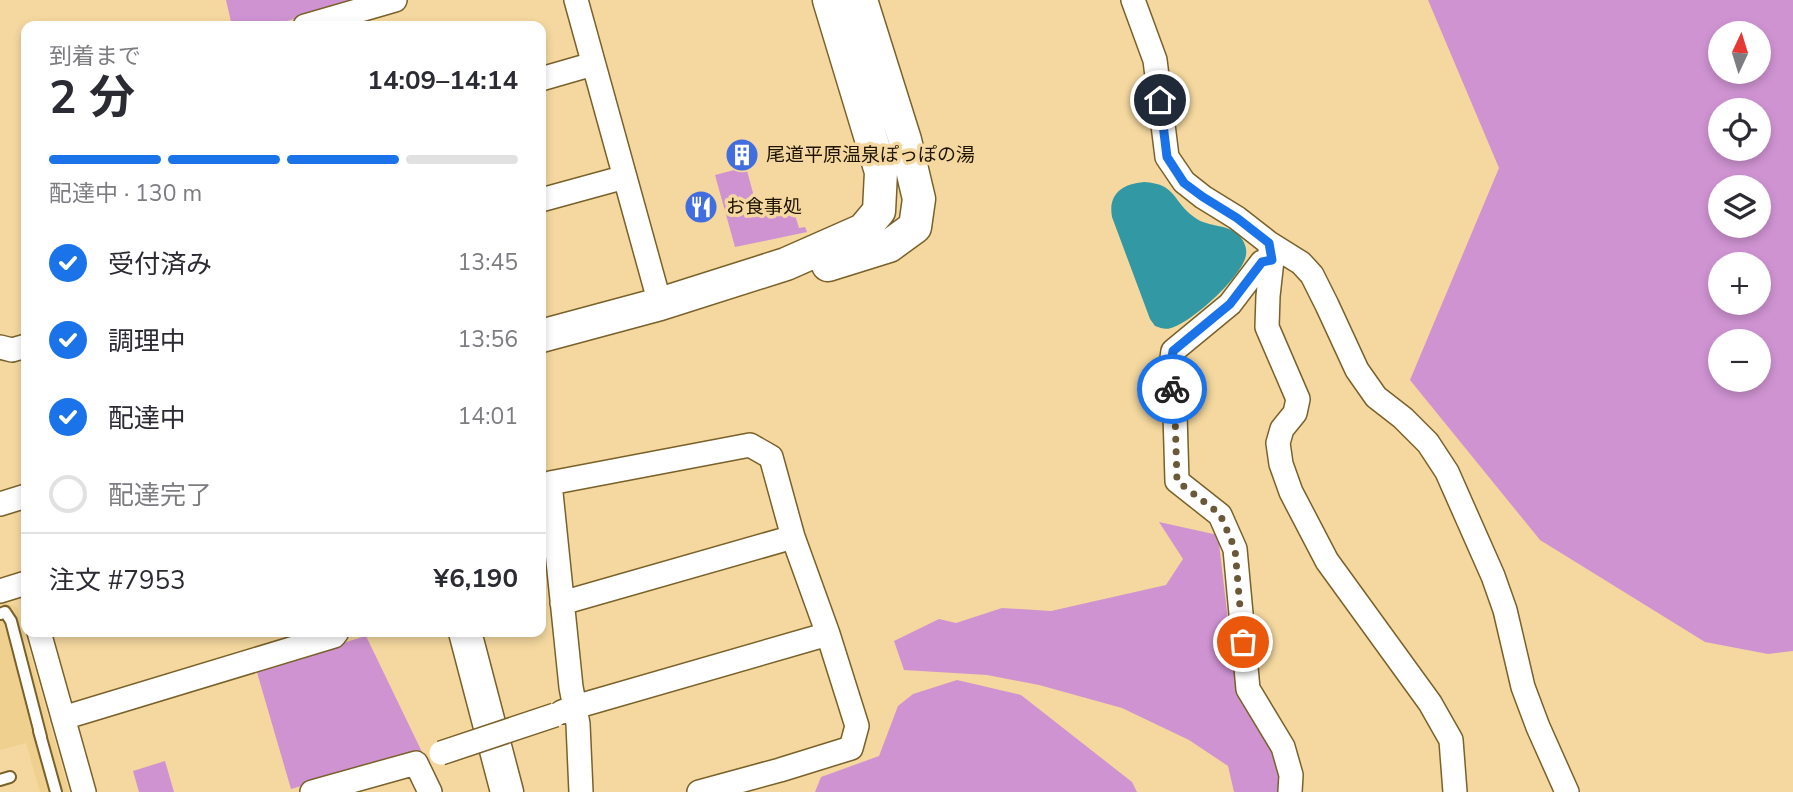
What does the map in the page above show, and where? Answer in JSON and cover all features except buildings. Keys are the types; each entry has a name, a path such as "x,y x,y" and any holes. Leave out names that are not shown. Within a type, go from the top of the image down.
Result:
{"street":[{"path":"322,21 395,0"},
{"path":"576,0 660,304"},
{"path":"546,335 660,304 786,264 863,230 879,211 881,172 857,20 829,0"},
{"path":"1133,0 1155,60 1167,157 1184,183 1237,218 1271,251 1301,263 1312,275 1357,370 1376,397 1403,418 1428,443 1447,472 1493,576 1505,610 1523,687 1567,792"},
{"path":"546,78 593,64"},
{"path":"546,199 625,177"},
{"path":"1271,251 1230,304 1173,351 1170,372 1175,414 1177,481 1220,514 1235,549 1248,689 1283,747 1292,775 1290,792"},
{"path":"1271,251 1268,327 1298,399 1296,414 1282,429 1278,443 1284,473 1327,561 1430,703 1451,740 1455,792"},
{"path":"0,347 12,350 21,347"},
{"path":"565,711 571,687 550,483 750,445 771,457 793,537 857,726 851,748 783,781 699,792"},
{"path":"0,504 21,498"},
{"path":"562,603 793,537"},
{"path":"0,591 21,585"},
{"path":"312,792 416,762 565,711 828,634"},
{"path":"40,637 83,792"},
{"path":"63,718 331,637"},
{"path":"466,637 507,792"},
{"path":"565,711 578,724 581,792"},
{"path":"416,762 430,792"}],"lane":[{"path":"0,614 5,612 11,621 56,792"},
{"path":"29,712 41,737"}],"shaded area":[{"path":"226,0 358,0 287,21 231,21"},
{"path":"1428,0 1793,0 1793,651 1768,654 1705,642 1540,540 1410,380 1499,168"},
{"path":"746,167 756,204 789,195 799,228 805,227 807,232 735,247 715,175"},
{"path":"1159,522 1218,535 1228,620 1241,690 1281,752 1288,792 1234,792 1228,766 1189,740 1122,708 1039,685 987,675 904,670 894,641 939,619 956,623 1002,608 1051,611 1166,585 1183,559"},
{"path":"0,601 17,607 21,637 25,637 69,792 40,792 26,743 0,750"},
{"path":"366,637 422,752 291,789 256,669"},
{"path":"957,680 1021,695 1132,782 1137,792 815,792 821,777 879,756 898,706 913,694"},
{"path":"165,761 174,792 139,792 133,771"}],"water":[{"path":"1155,183 1169,190 1187,211 1200,221 1232,230 1242,239 1246,249 1243,264 1215,298 1191,317 1169,329 1155,326 1150,319 1112,217 1112,202 1118,192 1129,185"}],"way so far":[{"path":"1172,389 1177,481 1220,514 1235,549 1243,642"}],"place":[{"name":"尾道平原温泉ぽっぽの湯","path":"742,155"},
{"name":"お食事処","path":"701,207"}],"route":[{"path":"1160,100 1167,157 1184,183 1269,243 1272,260 1262,262 1230,304 1173,351 1170,372 1172,389"}]}
